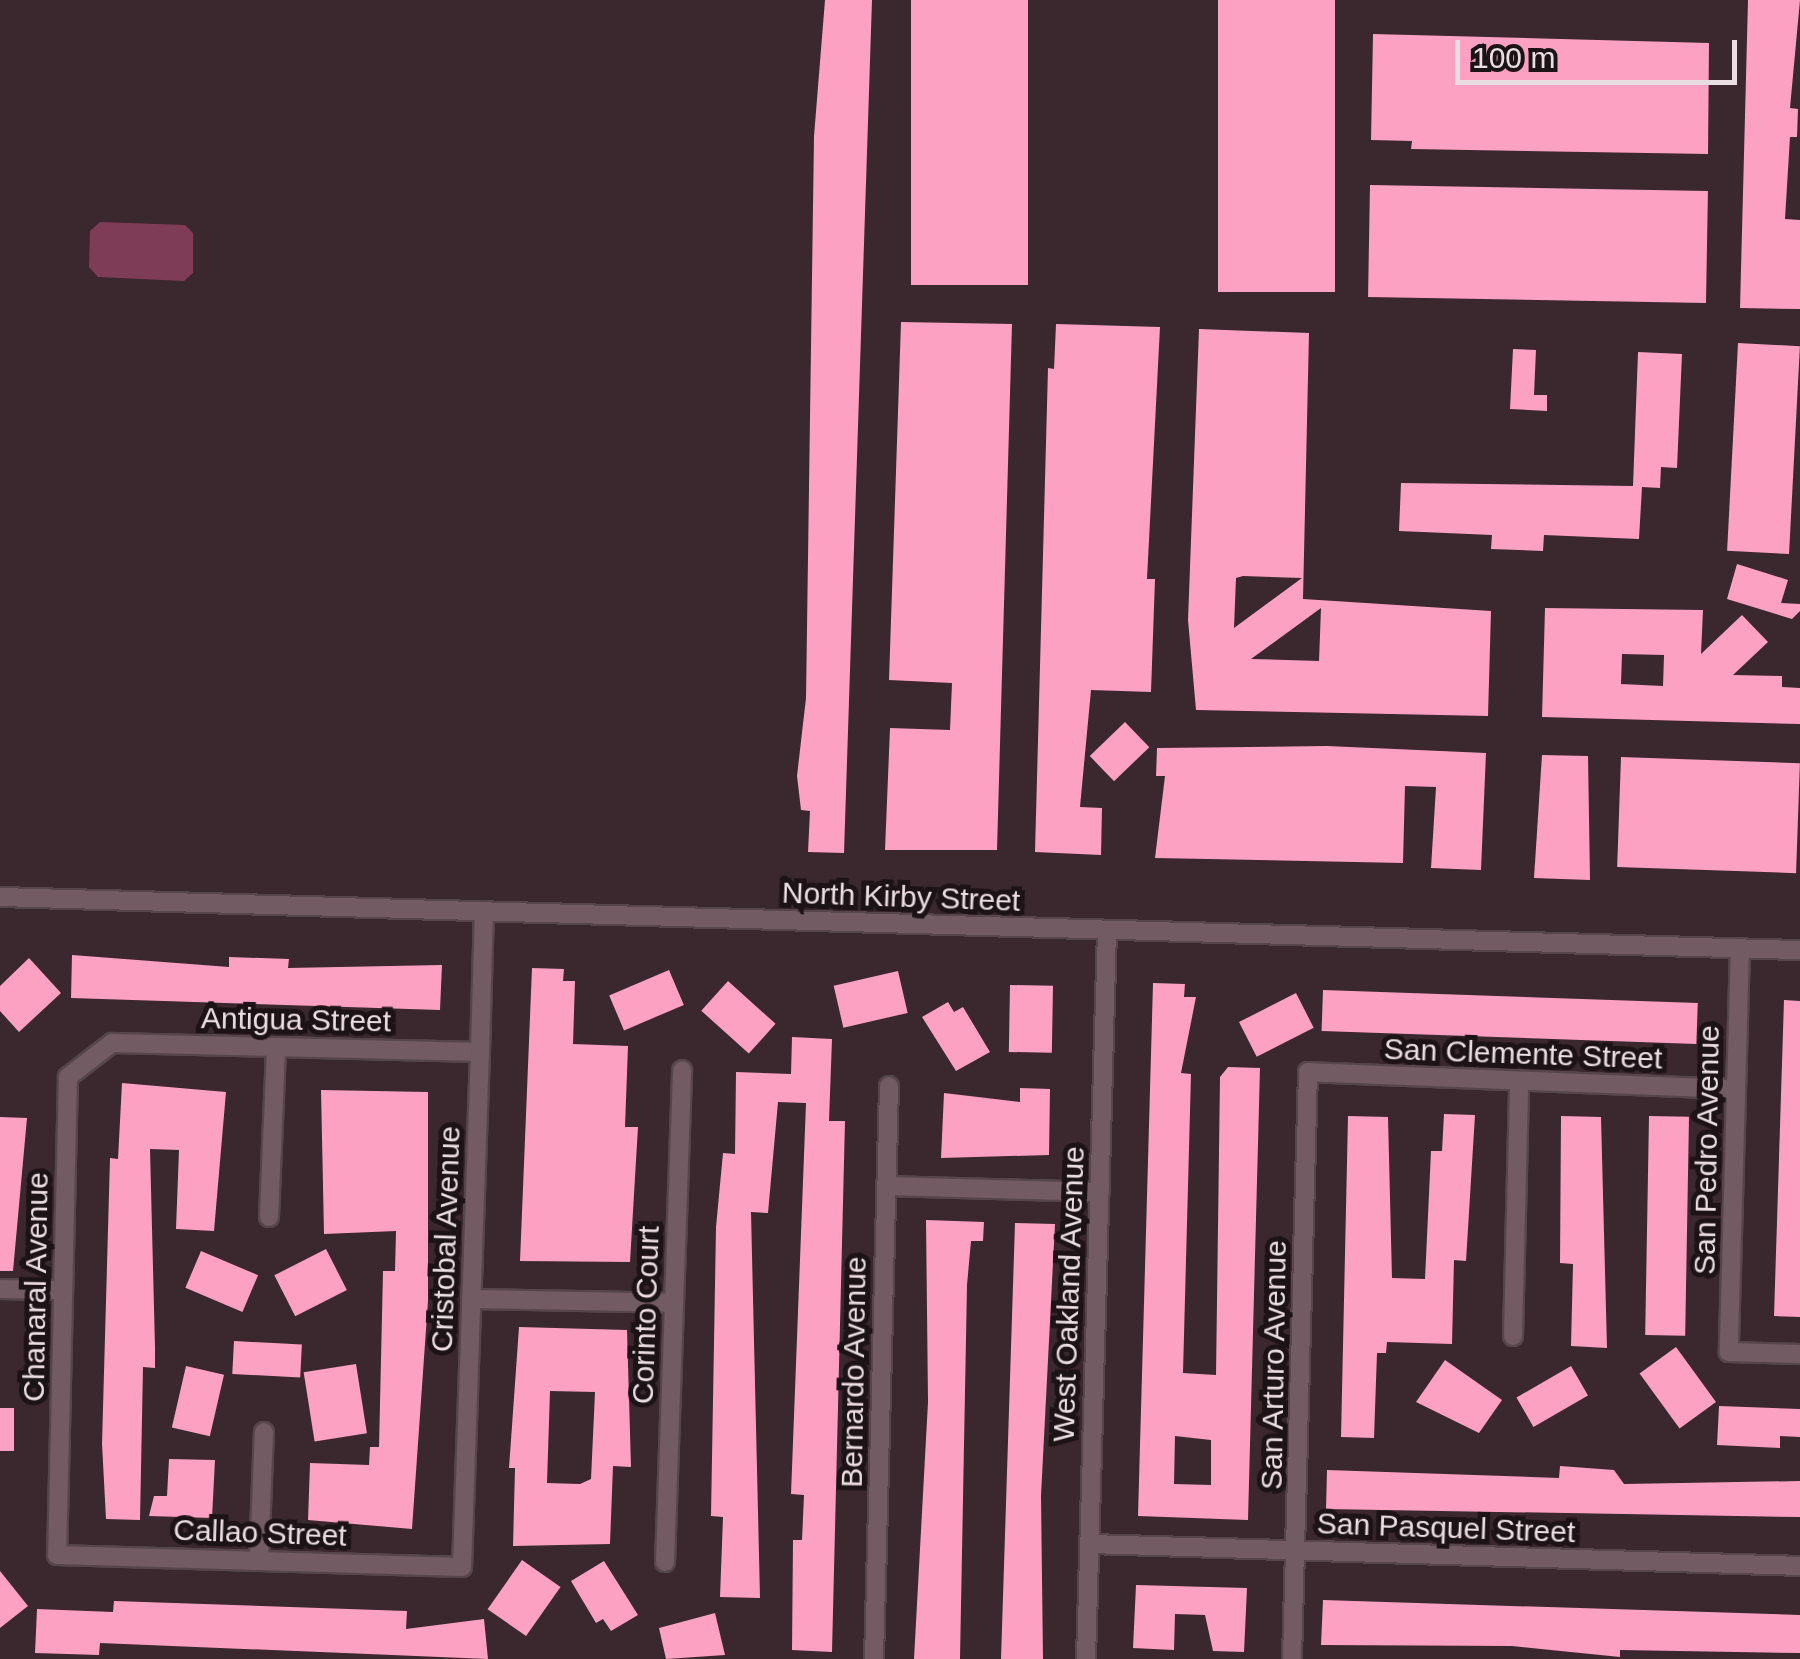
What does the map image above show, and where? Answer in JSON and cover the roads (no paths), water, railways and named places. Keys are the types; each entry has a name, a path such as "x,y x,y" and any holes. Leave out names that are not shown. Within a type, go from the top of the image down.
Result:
{"street":[{"name":"North Kirby Street","path":"0,897 1800,950"},
{"name":"Cristobal Avenue","path":"462,1567 484,912"},
{"name":"West Oakland Avenue","path":"1086,1659 1107,930"},
{"name":"San Pedro Avenue","path":"1740,948 1730,1352 1800,1354"},
{"name":"Antigua Street","path":"112,1043 480,1052"},
{"name":"Chanaral Avenue","path":"57,1555 68,1077 112,1043"},
{"path":"269,1217 276,1048"},
{"name":"Corinto Court","path":"666,1562 682,1070"},
{"name":"San Clemente Street","path":"1308,1072 1736,1089"},
{"name":"San Arturo Avenue","path":"1292,1659 1308,1072"},
{"path":"1512,1336 1518,1083"},
{"name":"Bernardo Avenue","path":"874,1659 889,1086"},
{"path":"886,1186 1100,1192"},
{"path":"0,1289 64,1290"},
{"path":"471,1298 674,1303"},
{"path":"258,1560 264,1432"},
{"name":"San Pasquel Street","path":"1090,1544 1800,1566"},
{"name":"Callao Street","path":"57,1555 462,1567"}]}
